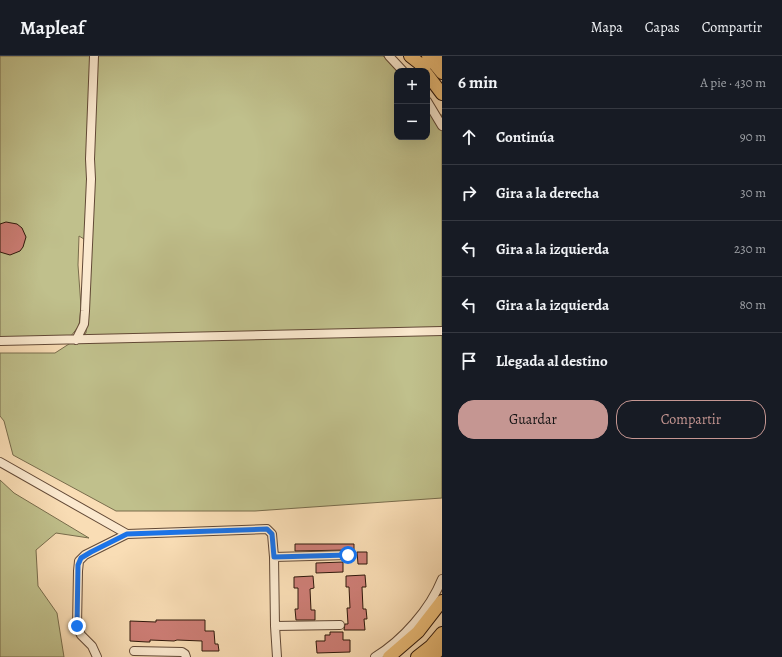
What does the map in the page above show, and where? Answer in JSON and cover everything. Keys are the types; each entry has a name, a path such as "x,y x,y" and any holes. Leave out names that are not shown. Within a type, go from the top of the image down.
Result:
{"highway":[{"path":"410,56 423,68"},
{"path":"428,56 442,73"},
{"path":"430,78 442,94"},
{"path":"389,657 418,632 442,601"},
{"path":"399,657 424,634 442,610"},
{"path":"417,657 431,646 442,632"},
{"path":"432,657 442,647"}],"main road":[{"path":"437,56 442,62"}],"lane":[{"path":"76,340 84,324 85,311 91,179 90,159 94,56"},
{"path":"389,56 401,68"},
{"path":"428,104 442,126"},
{"path":"0,341 442,331"},
{"path":"0,462 127,534"},
{"path":"97,657 92,646 81,635 77,626 78,565 81,558 127,534 267,529 272,534 274,557 277,657"},
{"path":"274,557 348,555"},
{"path":"375,657 386,651 421,616 442,579"},
{"path":"275,626 340,625"},
{"path":"134,651 182,652 186,657"}],"green space":[{"path":"0,56 383,56 395,68 394,140 430,140 430,113 432,115 442,115 442,498 255,511 116,511 13,455 4,421 0,416 0,353 55,353 86,333 88,294 84,239 79,236 78,265 81,307 79,326 70,337 0,337"},
{"path":"0,480 14,493 89,538 56,533 36,550 38,586 57,613 64,657 0,657"}],"building":[{"path":"6,222 17,224 22,228 26,237 20,251 10,255 0,252 0,224"},
{"path":"295,544 354,544 354,552 348,550 295,551"},
{"path":"357,552 367,552 367,564 358,564"},
{"path":"343,562 343,572 316,573 316,563"},
{"path":"365,575 366,587 362,587 363,609 366,609 367,619 364,619 365,630 344,630 345,624 348,624 347,608 350,608 349,587 346,587 346,576"},
{"path":"313,576 314,588 310,589 311,610 315,610 315,620 296,620 295,609 298,609 298,588 294,588 294,577"},
{"path":"156,620 205,620 205,631 214,631 215,644 218,644 219,651 202,651 202,641 130,641 130,621 156,622"},
{"path":"330,632 343,632 343,640 350,640 350,652 317,653 316,641 325,641 325,635 330,635"}],"route":[{"path":"77,626 78,571 81,558 127,534 267,529 272,534 274,557 348,555"}]}
